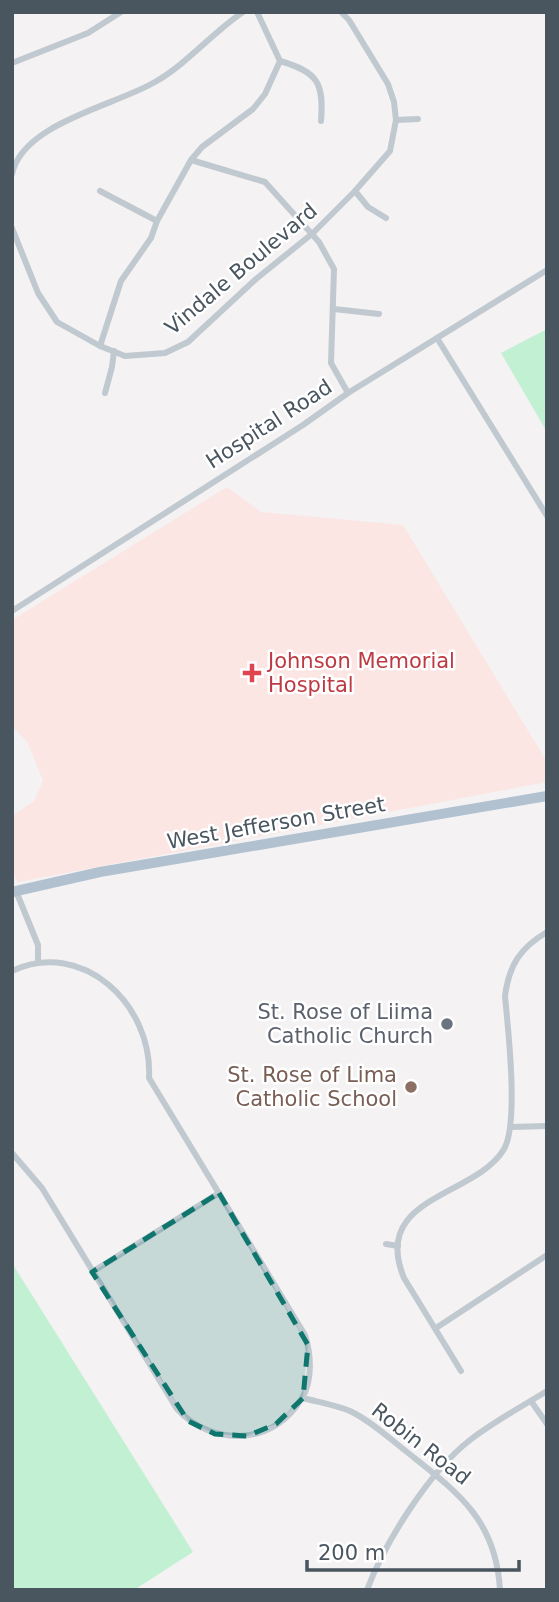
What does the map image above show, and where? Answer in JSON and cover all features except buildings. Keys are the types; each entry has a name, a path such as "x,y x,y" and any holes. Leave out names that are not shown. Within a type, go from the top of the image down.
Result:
{"main road":[{"name":"West Jefferson Street","path":"14,891 100,872 547,796"}],"street":[{"path":"12,63 88,33 121,12"},
{"path":"13,169 25,148 46,131 154,83 243,12"},
{"path":"257,12 280,61 294,65 313,76 323,96 321,121"},
{"path":"341,12 349,20 388,84 396,120 418,118"},
{"path":"100,346 121,281 150,238 191,160 202,147 253,108 265,94 280,61"},
{"name":"Vindale Boulevard","path":"12,228 38,293 57,323 125,356 165,354 188,342 256,279 313,233 355,191 390,151 396,120"},
{"path":"191,160 265,182 313,233 334,269 331,363 348,393"},
{"path":"100,191 157,221"},
{"path":"355,191 368,207 386,218"},
{"name":"Hospital Road","path":"12,611 303,425 348,393 547,270"},
{"path":"334,309 379,314"},
{"path":"437,338 547,516"},
{"path":"105,393 114,351"},
{"path":"14,891 38,945 38,962"},
{"path":"461,1371 404,1278 398,1263 398,1246 403,1228 412,1215 423,1205 488,1166 504,1149 512,1127 505,996 508,976 521,950 547,932"},
{"path":"12,971 38,962 76,967 94,974 131,1007 148,1048 149,1078 305,1335 309,1372 303,1398 276,1424 247,1436 215,1434 188,1421 177,1409 37,1180 12,1153"},
{"path":"512,1127 547,1126"},
{"path":"92,1272 219,1194"},
{"path":"386,1244 398,1246"},
{"path":"436,1328 547,1255"},
{"path":"367,1590 377,1562 394,1532 436,1475 469,1441 547,1391"},
{"name":"Robin Road","path":"303,1398 348,1410 369,1422 466,1501 484,1528 494,1553 500,1590"},
{"path":"531,1401 547,1424"}],"highlighted area":[{"path":"219,1193 308,1345 303,1398 276,1424 247,1436 215,1434 188,1421 92,1272"}],"shaded area":[{"name":"Johnson Memorial Hospital","path":"227,487 261,512 403,525 547,762 547,782 18,882 12,872 12,816 34,801 43,781 28,743 12,726 12,620"}],"green space":[{"path":"547,329 547,432 501,353"},
{"path":"12,1263 193,1552 134,1590 12,1590"}],"place":[{"name":"Johnson Memorial Hospital","path":"252,673"},
{"name":"St. Rose of Liima Catholic Church","path":"447,1024"},
{"name":"St. Rose of Lima Catholic School","path":"411,1087"}]}
